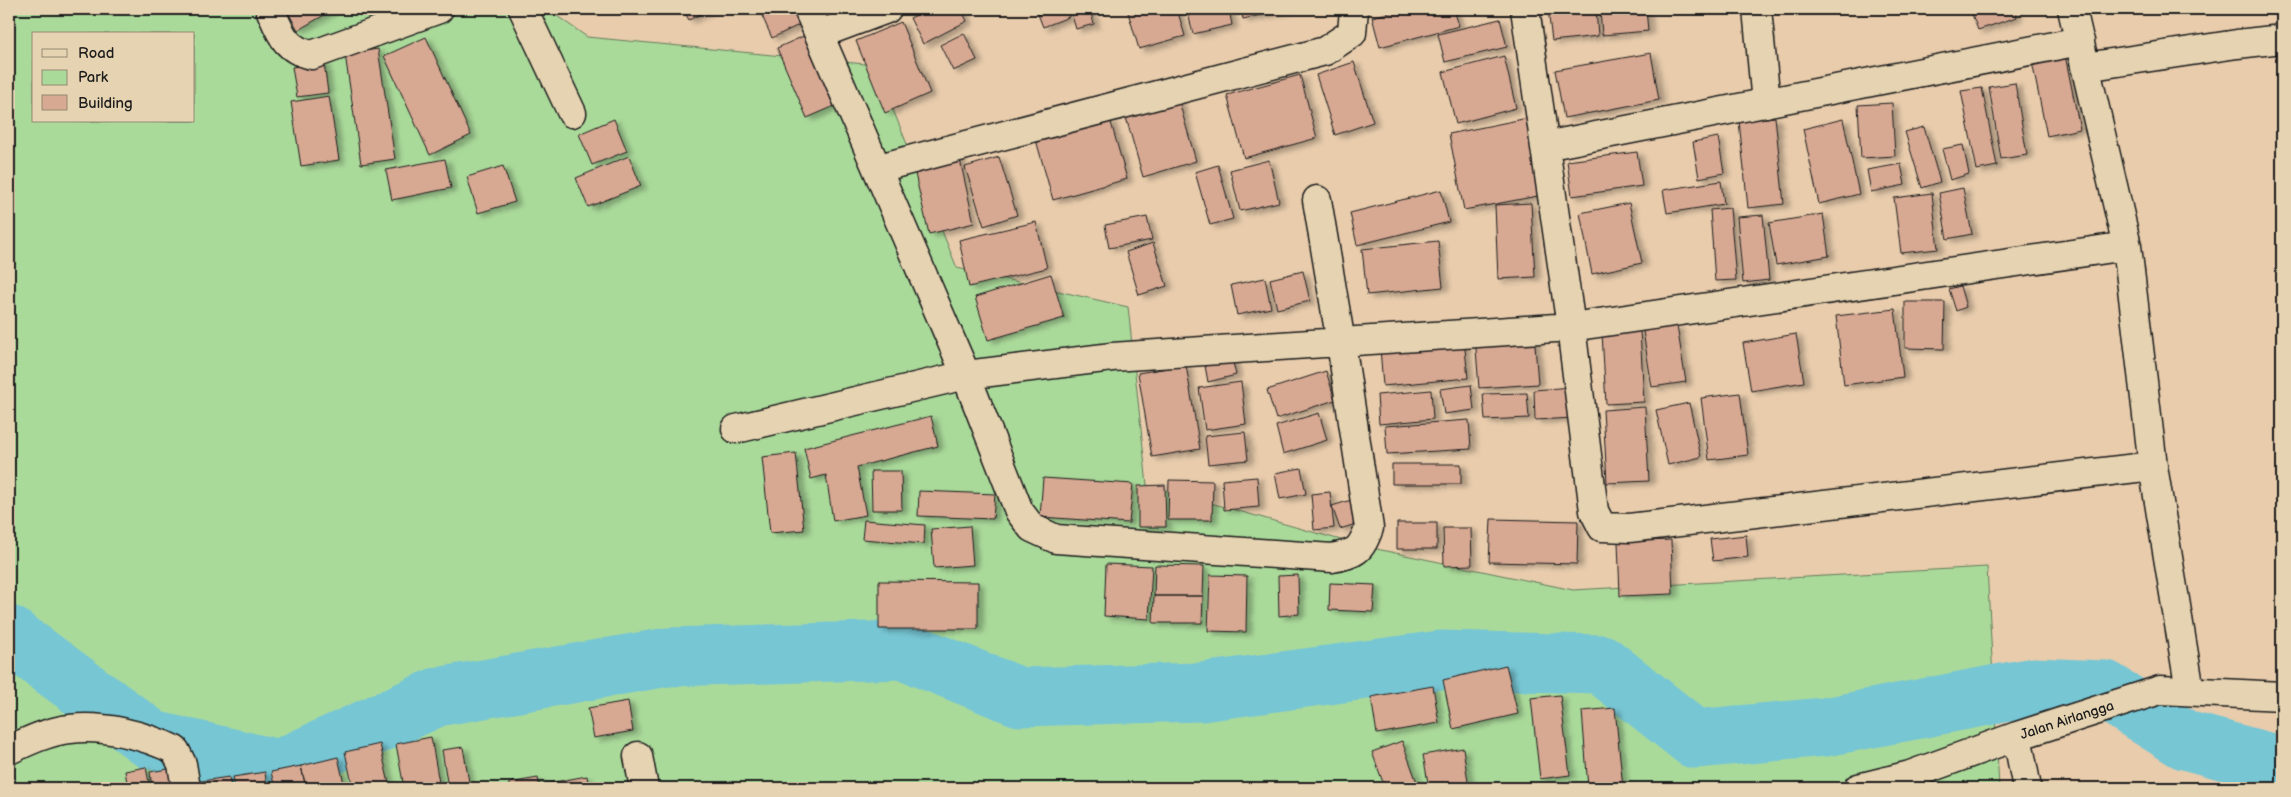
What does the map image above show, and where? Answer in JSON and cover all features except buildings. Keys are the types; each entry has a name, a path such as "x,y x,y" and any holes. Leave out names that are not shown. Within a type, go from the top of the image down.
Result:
{"street":[{"path":"270,9 288,44 300,53 312,56 439,9"},
{"path":"523,9 572,113"},
{"path":"808,9 879,168 966,374 1019,511 1032,528 1056,539 1332,558 1352,554 1362,546 1369,528 1317,200"},
{"path":"820,34 887,9"},
{"path":"879,168 1324,51 1352,33 1354,9"},
{"path":"1524,9 1571,327 1594,511 1602,527 1629,528 2152,466"},
{"path":"1756,9 1766,103"},
{"path":"2072,9 2127,246 2152,466 2190,691"},
{"path":"1545,146 1766,103 2082,54 2237,44 2282,39"},
{"path":"736,429 966,374 1112,357 1571,327 2127,246"},
{"name":"Jalan Airlangga","path":"1858,788 1910,775 2017,736 2160,690 2282,696"},
{"path":"9,750 38,737 69,729 95,728 131,735 175,750 180,758 186,788"},
{"path":"2017,736 2027,788"},
{"path":"638,756 644,788"}],"green space":[{"path":"9,9 547,9 587,37 875,65 957,268 1128,307 1147,485 1362,546 1573,590 1987,567 1999,788 9,788"}],"waterway":[{"path":"9,635 152,740 279,769 437,697 668,657 902,650 1020,697 1201,692 1441,660 1601,664 1695,739 1825,727 2034,687 2105,690 2185,740 2282,766"}]}
